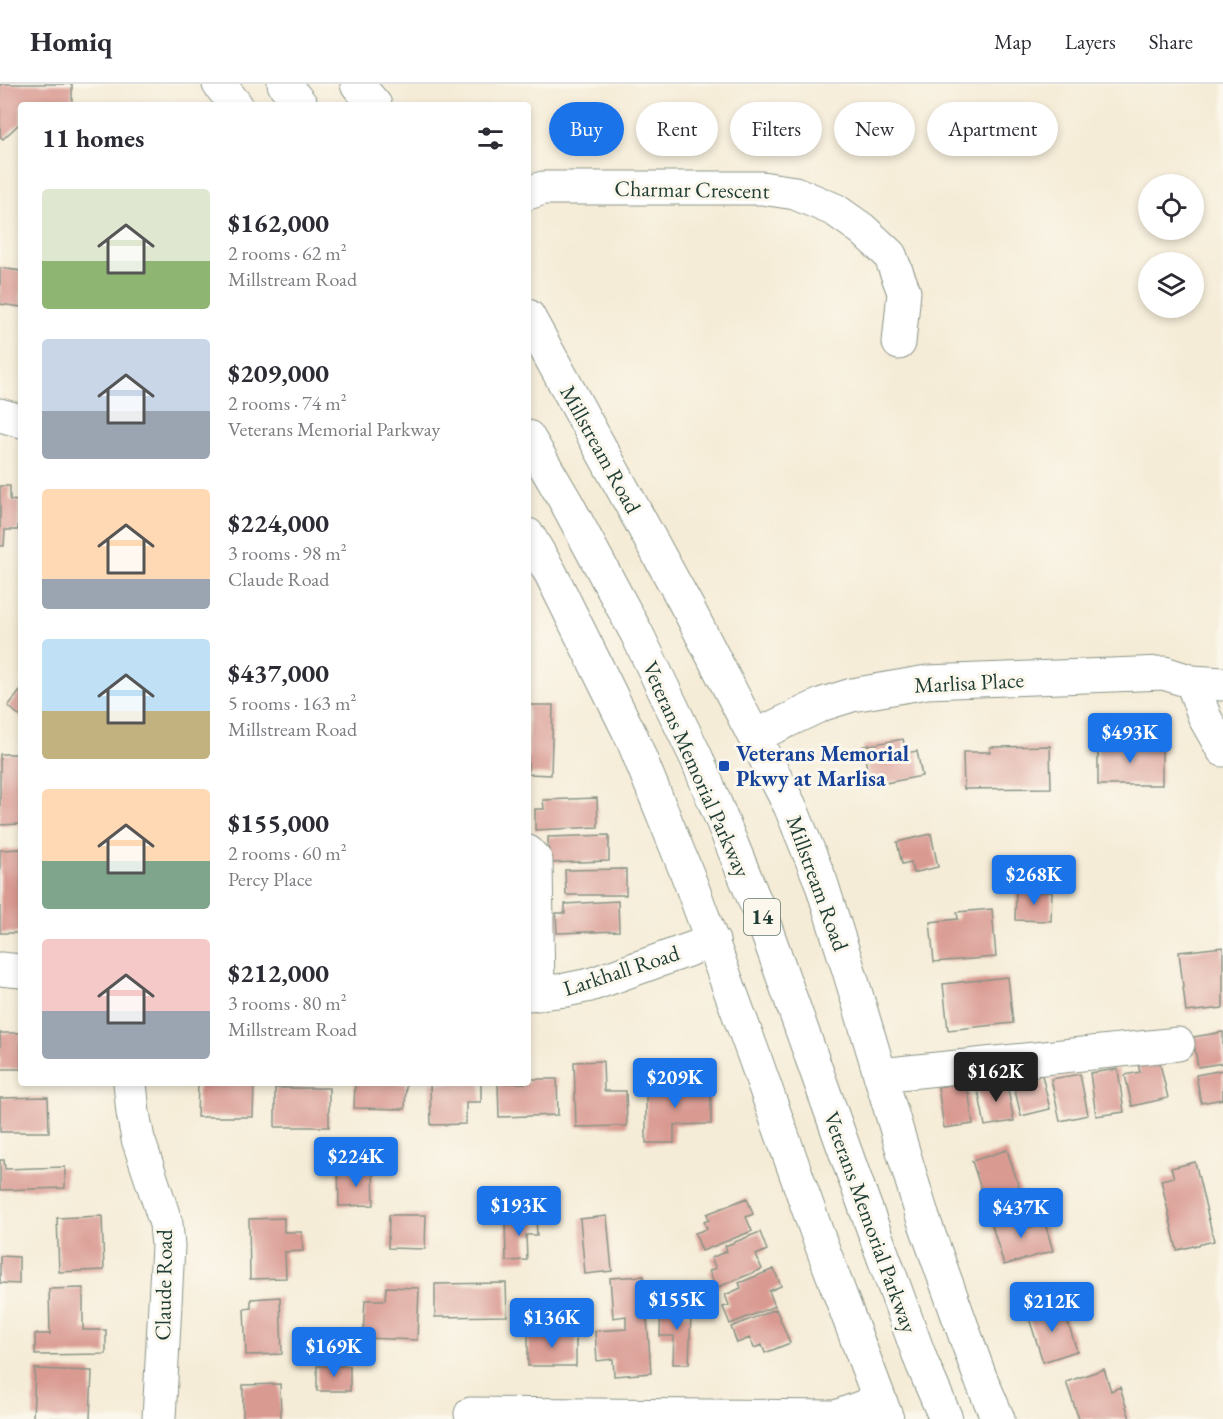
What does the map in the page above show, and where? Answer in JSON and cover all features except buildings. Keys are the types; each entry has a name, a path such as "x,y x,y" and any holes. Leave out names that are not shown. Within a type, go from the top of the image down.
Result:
{"street":[{"path":"219,84 234,102"},
{"path":"284,84 299,102"},
{"path":"357,84 372,102"},
{"name":"Charmar Crescent","path":"531,192 543,188 762,188 795,193 835,210 862,229 890,255 904,292 899,343"},
{"name":"Millstream Road","path":"531,321 689,610 790,806 821,882 923,1218 976,1367 998,1419"},
{"path":"0,415 18,420"},
{"name":"Veterans Memorial Parkway","path":"531,442 637,634 697,759 763,921 918,1352 946,1419"},
{"name":"14","path":"531,540 551,574 632,738 688,876 883,1410"},
{"name":"Marlisa Place","path":"755,736 823,704 852,695 927,681 1164,673 1207,683 1204,718 1223,750"},
{"path":"531,855 536,861 533,994"},
{"name":"Larkhall Road","path":"533,994 590,985 713,941"},
{"path":"0,969 18,971"},
{"path":"880,1075 1178,1044"},
{"name":"Claude Road","path":"130,1086 138,1139 166,1224 168,1246 159,1419"},
{"path":"471,1414 603,1417 836,1417 883,1410"}],"place":[{"name":"Veterans Memorial Pkwy at Marlisa","path":"724,766"}]}
